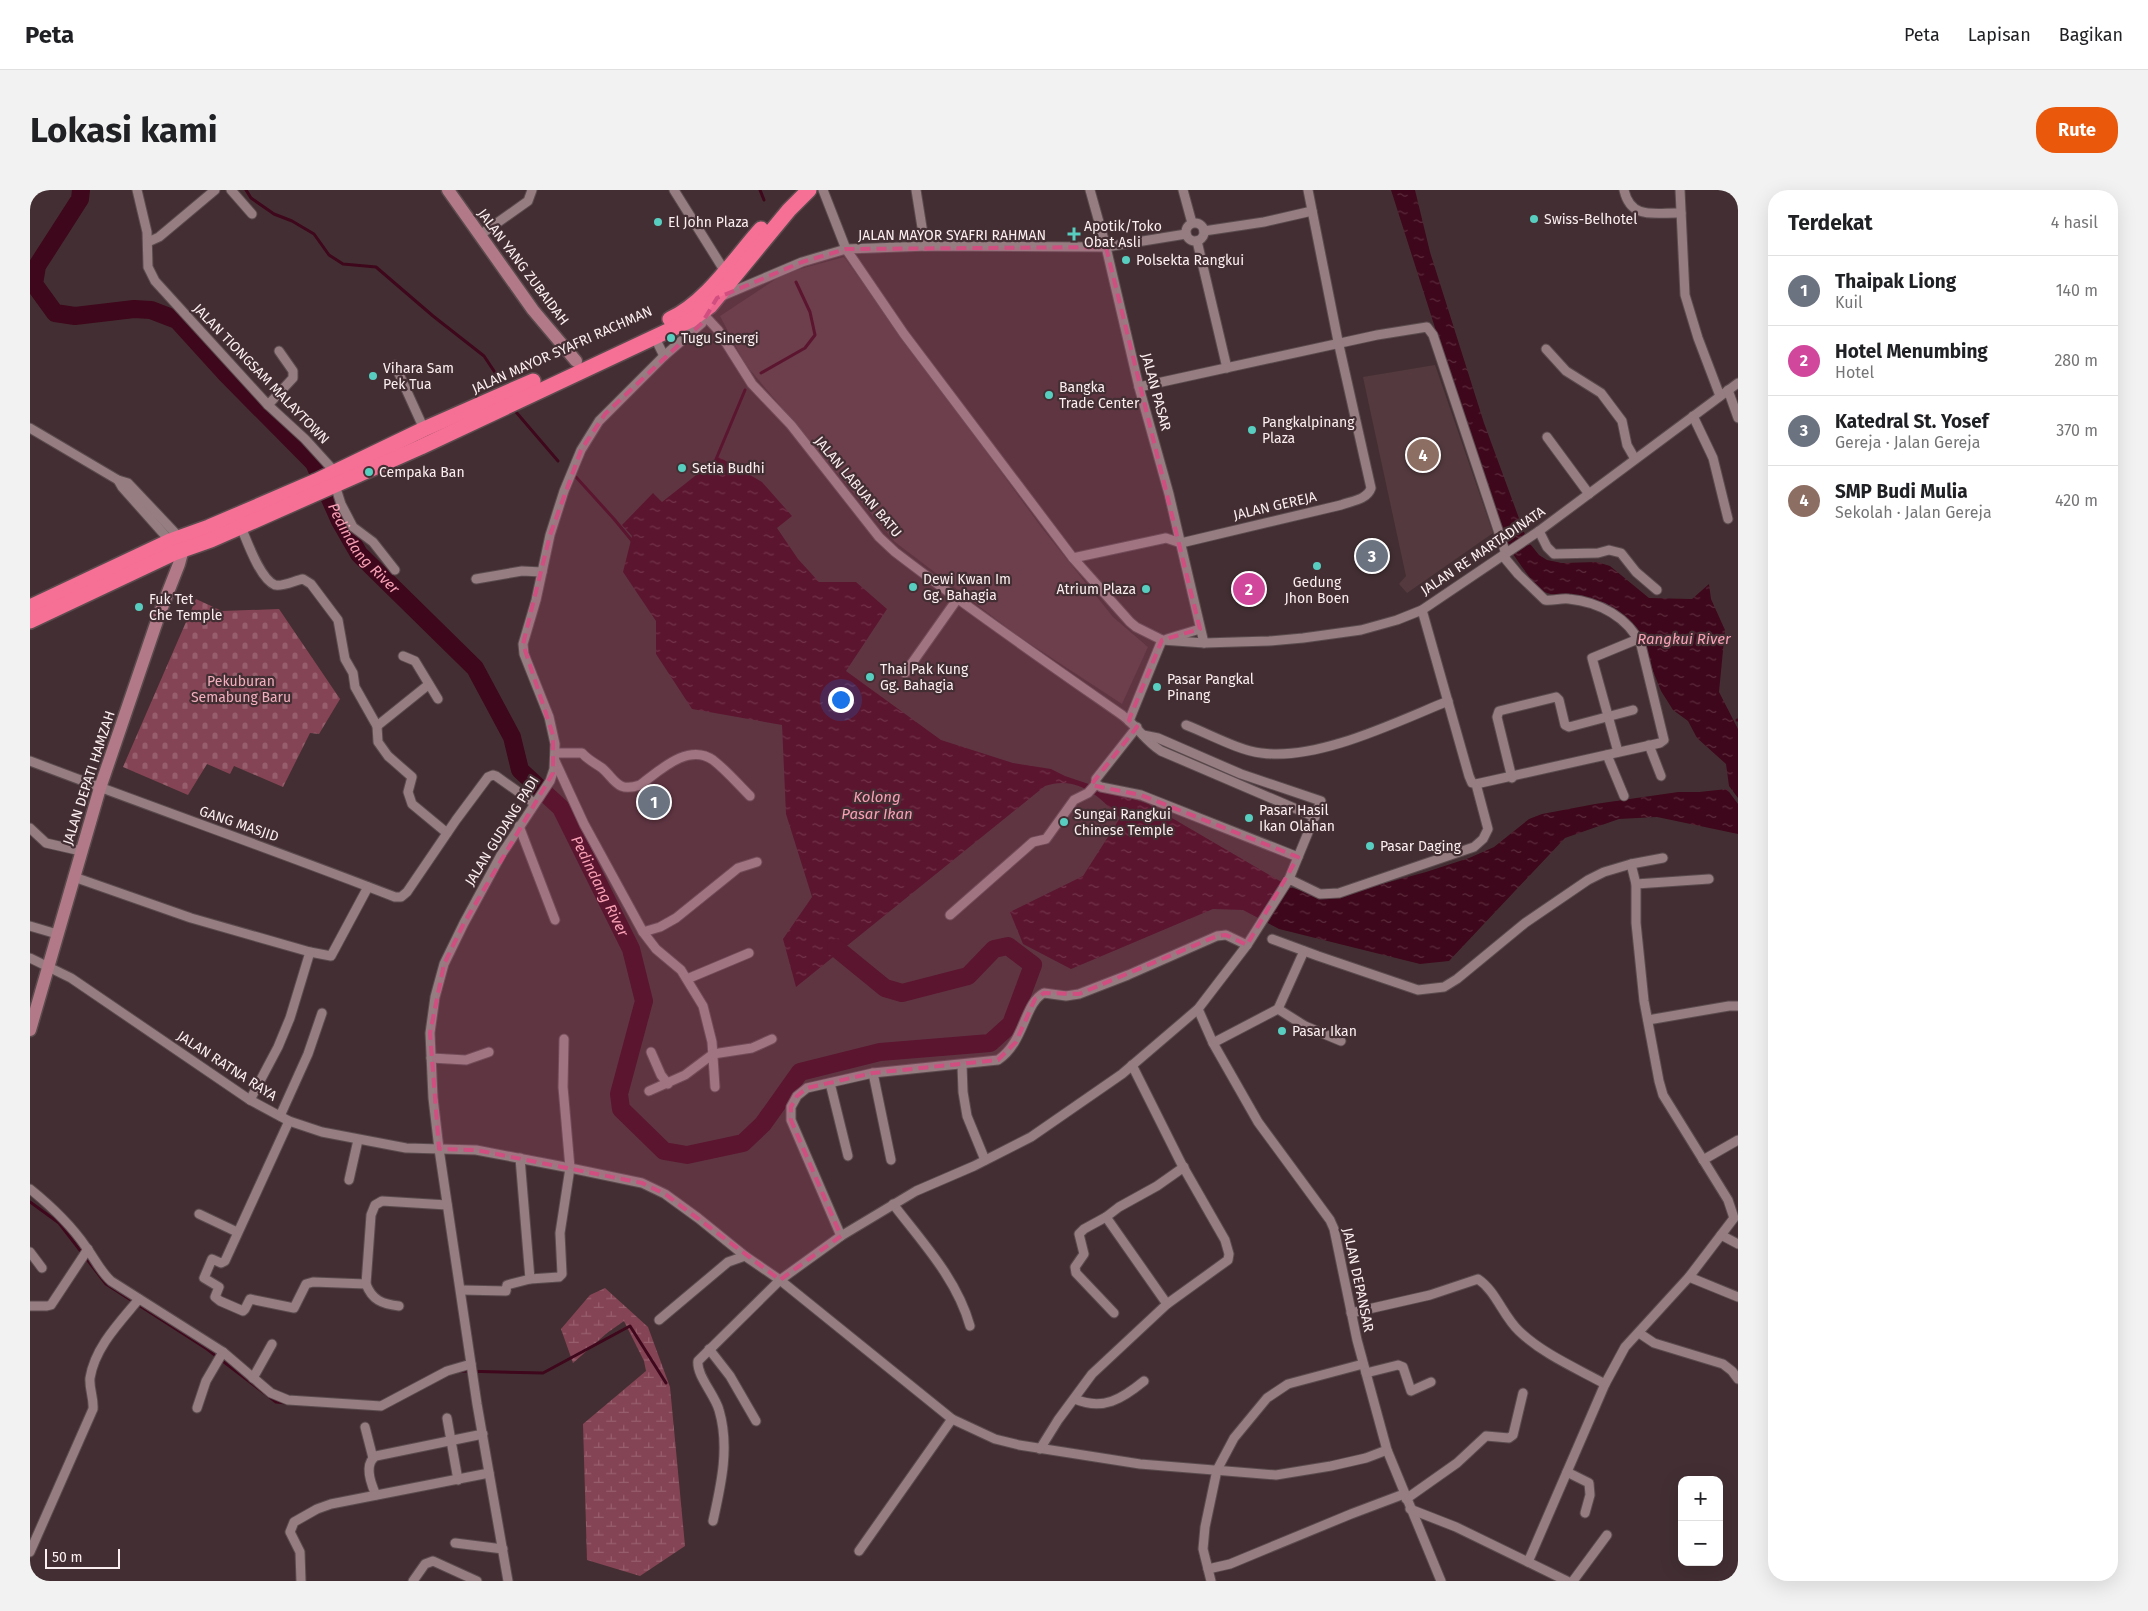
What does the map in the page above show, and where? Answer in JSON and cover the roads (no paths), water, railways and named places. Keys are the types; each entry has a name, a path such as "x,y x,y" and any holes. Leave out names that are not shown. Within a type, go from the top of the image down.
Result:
{"highway":[{"name":"JALAN MAYOR SYAFRI RACHMAN","path":"177,549 210,540 241,527 424,429 679,315 702,298 724,270 795,190"},
{"name":"JALAN MAYOR SYAFRI RACHMAN","path":"177,549 209,528 421,447 691,320 711,307 789,210 809,190"},
{"path":"30,607 177,549"},
{"path":"30,621 177,549"}],"main road":[{"name":"JALAN YANG ZUBAIDAH","path":"448,190 533,310 576,361"},
{"name":"JALAN DEPATI HAMZAH","path":"30,1030 100,788 159,615 177,549"}],"street":[{"name":"JALAN TIONGSAM MALAYTOWN","path":"137,190 148,242 148,267 155,281 268,405 306,439 328,482"},
{"path":"148,242 159,237 215,190"},
{"path":"231,190 252,214"},
{"path":"480,235 528,202 532,190"},
{"path":"674,190 724,270"},
{"path":"823,190 846,249 910,342 1073,558 1130,622 1162,640 1200,629"},
{"path":"916,190 925,246"},
{"name":"JALAN PASAR","path":"1090,190 1106,247 1139,387 1204,643"},
{"path":"1183,190 1192,223"},
{"path":"1308,190 1339,344"},
{"path":"1624,190 1631,207 1637,211 1681,213"},
{"path":"1680,190 1685,295 1698,338 1720,396"},
{"path":"1204,231 1264,222 1312,211"},
{"path":"1192,223 1200,224 1204,231 1201,239 1197,241 1190,240 1186,234 1187,227 1192,223"},
{"name":"JALAN MAYOR SYAFRI RAHMAN","path":"664,356 711,307 802,262 846,249 925,246 1106,247 1186,234"},
{"path":"1197,241 1227,368"},
{"name":"JALAN LABUAN BATU","path":"711,307 718,330 752,384 790,425 879,536 895,552 1118,712 1137,727 1147,741 1161,751 1315,818"},
{"path":"1139,387 1422,326 1431,330 1506,554 1542,598 1549,600 1567,598 1595,605 1626,622 1638,640 1664,736 1663,742 1512,778 1472,783 1422,610"},
{"path":"654,336 664,356"},
{"name":"JALAN GEREJA","path":"1180,543 1341,505 1362,498 1369,492 1371,488 1339,344"},
{"path":"1546,349 1566,371 1601,392 1622,421 1627,445 1635,459"},
{"path":"268,405 293,378 293,371 279,351"},
{"name":"JALAN GUDANG PADI","path":"508,1581 472,1371 462,1290 439,1149 431,1058 430,1033 432,1015 444,964 464,923 519,826 548,784 553,773 555,757 548,717 523,647 524,635 536,600 550,535 564,491 581,450 605,414 664,356"},
{"path":"395,365 424,429"},
{"name":"JALAN RE MARTADINATA","path":"1162,640 1204,643 1286,640 1332,635 1384,624 1422,610 1539,531 1738,383"},
{"path":"1728,390 1738,418"},
{"path":"1693,416 1713,458 1728,519"},
{"path":"30,428 118,480 128,483 177,549"},
{"path":"1547,438 1589,494"},
{"path":"328,482 353,527 373,542 395,570"},
{"path":"241,527 260,570 271,582 280,585 303,579 311,584 338,620 345,659 353,673 355,687 377,726 378,742 388,756 412,777 408,792 412,804 447,833 480,786 488,777 493,775 534,802"},
{"path":"1539,531 1547,547 1554,554 1598,553 1609,550 1621,553 1636,572 1657,590"},
{"path":"1073,558 1166,538 1180,543"},
{"path":"476,579 522,571 542,572"},
{"path":"906,673 958,598"},
{"path":"1129,721 1162,640"},
{"path":"1618,752 1592,658 1638,640"},
{"path":"403,656 415,661 438,699"},
{"path":"377,726 428,685"},
{"path":"1512,778 1497,717 1499,711 1556,697 1559,700 1566,726 1633,710"},
{"path":"1186,725 1252,752 1288,754 1349,739 1448,702"},
{"path":"950,915 1033,842 1046,839 1074,800 1088,794 1096,785 1096,779 1137,727"},
{"path":"713,1521 722,1480 724,1446 719,1410 697,1366 700,1358 780,1280 841,1236 916,1191 985,1160 1052,1124 1132,1065 1198,1009 1247,945 1288,880 1321,801 1241,774 1166,741 1143,735"},
{"path":"1649,746 1661,776"},
{"path":"715,1087 709,1024 703,1006 681,970 656,949 643,932 584,824 555,757 582,753 602,768 615,784 634,787 640,785 680,758 691,755 704,756 713,760 750,796"},
{"path":"1607,755 1624,796"},
{"name":"GANG MASJID","path":"30,761 263,846 395,897 400,897 407,892 447,833"},
{"path":"1219,777 1223,767"},
{"path":"1237,785 1241,774"},
{"path":"1288,880 1320,894 1339,893 1474,847 1483,839 1488,829 1476,784"},
{"path":"1096,785 1141,795 1298,857"},
{"path":"519,826 555,920"},
{"path":"30,828 46,843 81,851"},
{"path":"1272,939 1418,990 1444,987 1458,979 1525,923 1588,880 1604,872 1631,864 1664,858"},
{"path":"643,932 660,927 676,918 738,868 757,862"},
{"path":"1528,1562 1605,1384 1625,1347 1690,1277 1734,1218 1734,1213 1663,1095 1644,1001 1636,923 1636,884 1631,864"},
{"path":"74,877 191,918 310,952 331,956 368,887"},
{"path":"1636,884 1709,879"},
{"path":"30,926 57,934"},
{"path":"841,1236 791,1120 791,1107 797,1096 806,1088 873,1073 998,1060 1008,1053 1016,1042 1035,999 1044,993 1066,996 1079,994 1218,936 1226,935 1247,945"},
{"path":"1213,1042 1278,1009 1304,951"},
{"path":"250,1100 278,1047 290,1018 310,952"},
{"path":"687,978 749,953"},
{"name":"JALAN RATNA RAYA","path":"30,958 71,978 250,1100 289,1120 322,1132 406,1148 476,1150 520,1158 642,1183 665,1194 745,1256 780,1280 952,1419 995,1439 1040,1449 1140,1464 1276,1475 1332,1466 1366,1458 1387,1450"},
{"path":"1648,1020 1738,1006"},
{"name":"JALAN DEPANSAR","path":"1198,1009 1213,1042 1258,1122 1330,1220 1338,1242 1365,1369 1387,1450 1441,1581"},
{"path":"1278,1009 1304,1026 1341,1041"},
{"path":"280,1116 308,1054 322,1013"},
{"path":"462,1290 506,1291 507,1285 530,1279 559,1278 562,1274 560,1233 570,1168 563,1087 564,1039"},
{"path":"649,1091 685,1075 713,1054 752,1048 772,1039"},
{"path":"431,1058 472,1059 489,1052"},
{"path":"651,1052 661,1075 668,1084"},
{"path":"962,1065 963,1092 967,1116 985,1160"},
{"path":"1040,1449 1058,1420 1092,1374 1167,1304 1224,1265 1228,1260 1229,1254 1225,1240 1184,1167 1132,1065"},
{"path":"873,1073 890,1160"},
{"path":"830,1083 848,1156"},
{"path":"289,1120 225,1261 221,1263 212,1259 204,1278 217,1284 215,1297 243,1310 246,1309 250,1299 294,1308 306,1284 313,1282 366,1284"},
{"path":"349,1180 358,1140"},
{"path":"1703,1160 1738,1140"},
{"path":"520,1158 530,1279"},
{"path":"1114,1313 1076,1273 1075,1267 1084,1254 1079,1234 1084,1229 1157,1186 1184,1167"},
{"path":"30,1189 65,1220 104,1274 138,1300 222,1355 271,1393 288,1400 374,1407 386,1404 447,1371 472,1371"},
{"path":"398,1306 383,1304 369,1292 366,1284 371,1215 374,1205 382,1201 447,1205"},
{"path":"893,1204 954,1285 965,1305 970,1326"},
{"path":"199,1214 237,1232"},
{"path":"1106,1217 1167,1304"},
{"path":"1721,1234 1738,1244"},
{"path":"30,1306 51,1305 86,1250"},
{"path":"30,1252 42,1268"},
{"path":"659,1320 728,1262 745,1256"},
{"path":"1690,1277 1737,1295"},
{"path":"1352,1313 1430,1295 1478,1279 1492,1294 1519,1331 1546,1351 1605,1384"},
{"path":"30,1552 93,1409 90,1389 94,1362 102,1347 138,1300"},
{"path":"1638,1333 1654,1343 1723,1364 1738,1379"},
{"path":"253,1378 272,1344"},
{"path":"709,1349 730,1376 756,1421"},
{"path":"197,1408 206,1381 222,1355"},
{"path":"1211,1581 1204,1549 1205,1527 1217,1470 1234,1438 1255,1410 1267,1398 1288,1384 1365,1369 1398,1365 1402,1367 1412,1391 1431,1382"},
{"path":"1075,1399 1088,1405 1100,1405 1127,1395 1144,1382"},
{"path":"1208,1569 1230,1564 1351,1514 1405,1497 1457,1463 1481,1439 1490,1436 1509,1438 1513,1435 1523,1393"},
{"path":"447,1418 458,1480"},
{"path":"859,1552 952,1419"},
{"path":"365,1427 373,1458 370,1462 370,1476 376,1495"},
{"path":"373,1458 483,1434"},
{"path":"1567,1472 1589,1483 1590,1495 1585,1513"},
{"path":"301,1581 300,1552 290,1532 294,1522 324,1506 490,1474"},
{"path":"1410,1509 1456,1527 1566,1581"},
{"path":"1573,1581 1607,1534"},
{"path":"455,1542 502,1549"},
{"path":"413,1581 425,1564 433,1561 477,1581"}],"water":[{"name":"Rangkui River","path":"1391,190 1415,190 1430,252 1484,423 1527,540 1539,555 1547,560 1562,563 1597,562 1610,566 1649,598 1692,599 1709,584 1711,599 1725,630 1719,692 1738,729 1738,798 1729,786 1726,764 1697,738 1688,721 1673,710 1661,691 1639,636 1620,615 1544,592 1537,587 1506,544 1499,528"},
{"name":"Kolong Pasar Ikan","path":"719,457 762,482 792,516 777,528 798,559 819,582 856,582 887,609 846,671 941,740 1013,763 1051,769 1065,776 1148,804 1290,887 1327,899 1426,872 1469,858 1494,847 1529,819 1542,814 1678,792 1727,789 1738,804 1738,834 1657,817 1619,819 1565,838 1449,961 1420,964 1279,929 1243,910 1213,909 1071,969 1023,944 1010,912 1083,876 1120,818 1104,802 1087,790 1077,785 1057,783 1045,786 796,987 783,939 812,897 786,814 782,725 692,709 656,654 656,621 623,572 632,536 622,525 653,493 662,502"}],"waterway":[{"name":"Pedindang River","path":"81,190 80,199 37,266 34,284 55,313 75,316 134,309 151,310 177,320 226,374 314,463 340,521 359,554 475,668 512,737 520,770 561,808 631,949 644,1001 619,1094 621,1109 664,1151 687,1155 743,1143 763,1124 800,1072 880,1052 990,1043 1011,1024 1033,965 1008,946 994,949 968,976 902,993 885,988 836,948"},
{"path":"246,190 251,198 274,214 292,221 314,234 329,255 343,264 376,267 433,316 484,356 498,377"},
{"path":"760,190 764,200"},
{"path":"761,373 805,348 815,335 810,312 796,282"},
{"path":"714,464 745,390"},
{"path":"516,412 558,461"},
{"path":"576,477 633,542"},
{"path":"30,1202 59,1223 106,1284 207,1349 276,1402 286,1403"},
{"path":"461,1371 543,1373 630,1326 666,1383"}],"place":[{"name":"Swiss-Belhotel","path":"1534,219"},
{"name":"El John Plaza","path":"658,222"},
{"name":"Apotik/Toko Obat Asli","path":"1074,234"},
{"name":"Polsekta Rangkui","path":"1126,260"},
{"name":"Tugu Sinergi","path":"671,338"},
{"name":"Vihara Sam Pek Tua","path":"373,376"},
{"name":"Bangka Trade Center","path":"1049,395"},
{"name":"Pangkalpinang Plaza","path":"1252,430"},
{"name":"SMP Budi Mulia","path":"1423,455"},
{"name":"Setia Budhi","path":"682,468"},
{"name":"Cempaka Ban","path":"369,472"},
{"name":"Katedral St. Yosef","path":"1372,556"},
{"name":"Gedung Jhon Boen","path":"1317,566"},
{"name":"Dewi Kwan Im Gg. Bahagia","path":"913,587"},
{"name":"Atrium Plaza","path":"1146,589"},
{"name":"Hotel Menumbing","path":"1249,589"},
{"name":"Fuk Tet Che Temple","path":"139,607"},
{"name":"Thai Pak Kung Gg. Bahagia","path":"870,677"},
{"name":"Pasar Pangkal Pinang","path":"1157,687"},
{"name":"Thaipak Liong","path":"654,802"},
{"name":"Pasar Hasil Ikan Olahan","path":"1249,818"},
{"name":"Sungai Rangkui Chinese Temple","path":"1064,822"},
{"name":"Pasar Daging","path":"1370,846"},
{"name":"Pasar Ikan","path":"1282,1031"}],"park label":[{"name":"Pekuburan Semabung Baru","path":"241,690"}]}
